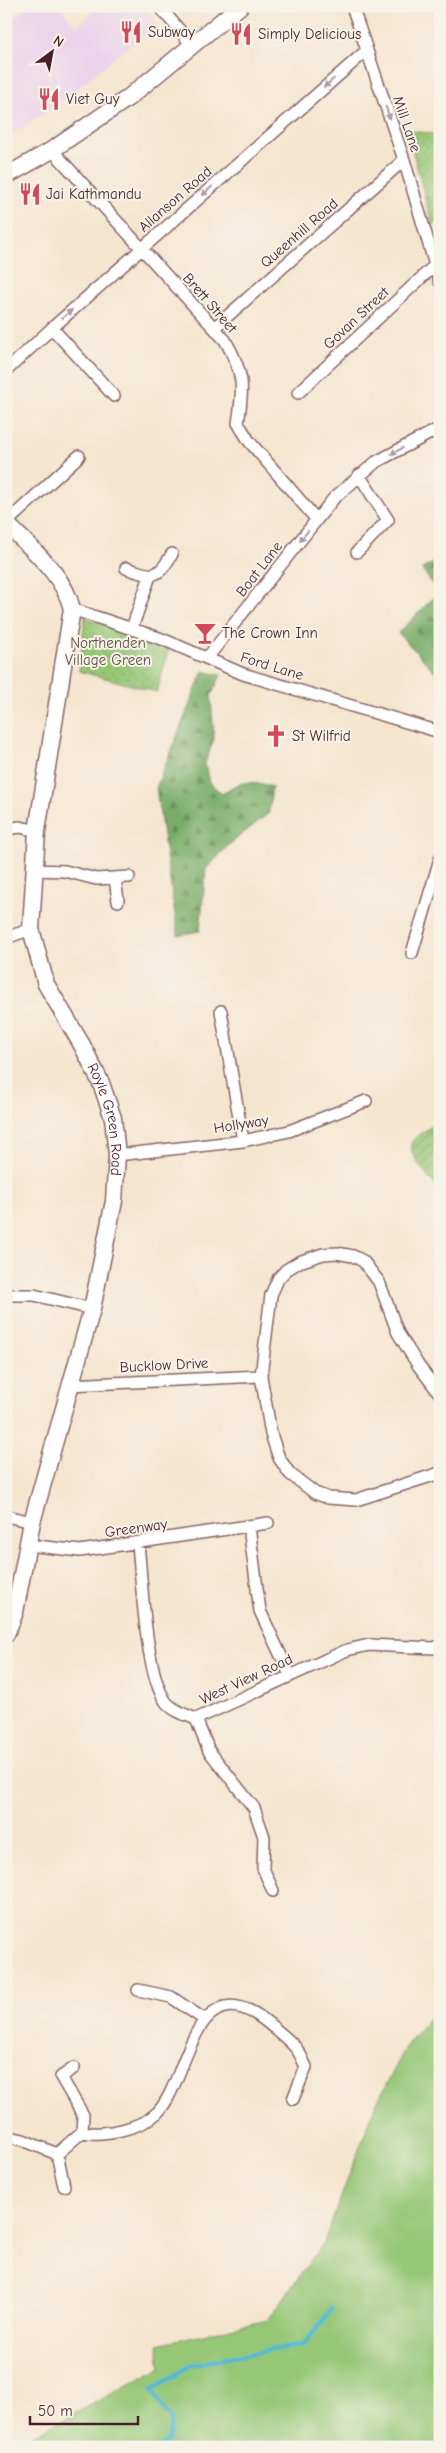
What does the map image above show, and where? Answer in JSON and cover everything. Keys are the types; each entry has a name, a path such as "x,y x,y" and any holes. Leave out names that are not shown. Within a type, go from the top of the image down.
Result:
{"main road":[{"path":"6,176 52,150 128,98 240,6"},
{"path":"6,523 58,578 68,594 72,608"},
{"name":"Royle Green Road","path":"6,1634 15,1612 32,1522 69,1385 92,1309 114,1201 117,1155 113,1118 101,1083 82,1045 46,984 31,930 33,870 37,831 72,608"}],"street":[{"path":"159,6 192,45"},
{"name":"Mill Lane","path":"352,6 404,160 440,282"},
{"name":"Allanson Road","path":"6,371 141,248 366,51"},
{"name":"Brett Street","path":"52,150 225,340 235,358 244,389 238,423 250,441 316,519"},
{"name":"Queenhill Road","path":"214,328 404,160"},
{"name":"Govan Street","path":"298,393 434,266"},
{"path":"52,328 114,396"},
{"path":"357,552 388,520 359,475 376,462 440,428"},
{"path":"6,523 79,456"},
{"name":"Boat Lane","path":"207,658 316,519 334,498 359,475"},
{"path":"126,568 150,576 160,573 172,554"},
{"path":"132,628 150,576"},
{"name":"Ford Lane","path":"72,608 132,628 242,674 440,732"},
{"path":"6,829 20,827 37,831"},
{"path":"412,953 440,859"},
{"path":"33,870 65,871 96,879 129,877"},
{"path":"115,878 118,901"},
{"path":"6,938 31,930"},
{"path":"221,1011 243,1141"},
{"name":"Hollyway","path":"117,1155 243,1141 289,1131 366,1101"},
{"path":"440,1394 418,1365 398,1333 379,1282 364,1261 353,1256 338,1253 323,1254 299,1262 286,1270 278,1279 271,1295 261,1376 271,1434 279,1458 290,1474 315,1493 328,1498 356,1500 440,1473"},
{"path":"6,1295 34,1295 92,1309"},
{"name":"Bucklow Drive","path":"69,1385 261,1376"},
{"path":"6,1516 32,1522"},
{"name":"Greenway","path":"28,1545 80,1551 138,1544 268,1523"},
{"path":"248,1527 260,1611 290,1675"},
{"name":"West View Road","path":"138,1544 147,1638 158,1686 167,1702 175,1710 196,1719 346,1650 369,1644 434,1648 440,1646"},
{"path":"196,1719 209,1751 254,1808 264,1837 263,1868 273,1891"},
{"path":"138,1990 171,1997 205,2020"},
{"path":"82,2132 97,2135 113,2131 140,2124 157,2113 169,2096 184,2058 205,2020 216,2009 231,2005 245,2008 259,2016 296,2047 306,2067 293,2100"},
{"path":"57,2154 82,2132 83,2115 61,2077 74,2068"},
{"path":"6,2136 23,2140 57,2154"},
{"path":"57,2154 64,2186"}],"shaded area":[{"path":"29,6 60,6 76,26 100,6 144,6 158,23 53,107 6,138 6,24"}],"green space":[{"path":"407,130 440,135 440,223 432,223"},
{"path":"440,559 440,677 398,633 438,593 422,569"},
{"name":"Northenden Village Green","path":"85,617 169,649 157,692 79,671"},
{"path":"203,671 221,675 211,696 214,739 205,763 209,782 222,794 234,786 252,782 272,787 269,813 230,844 206,869 200,931 178,935 156,788"},
{"path":"440,1121 440,1191 416,1160 411,1147 412,1142 417,1136"},
{"path":"433,2014 440,2017 440,2447 13,2447 161,2367 158,2344 268,2320 324,2242 377,2102 409,2042"}],"waterway":[{"path":"158,2447 167,2441 172,2421 152,2390 190,2365 304,2344 332,2309"}],"place":[{"name":"Subway","path":"131,32"},
{"name":"Simply Delicious","path":"241,34"},
{"name":"Viet Guy","path":"49,99"},
{"name":"Jai Kathmandu","path":"30,194"},
{"name":"The Crown Inn","path":"205,633"},
{"name":"St Wilfrid","path":"276,736"}]}
